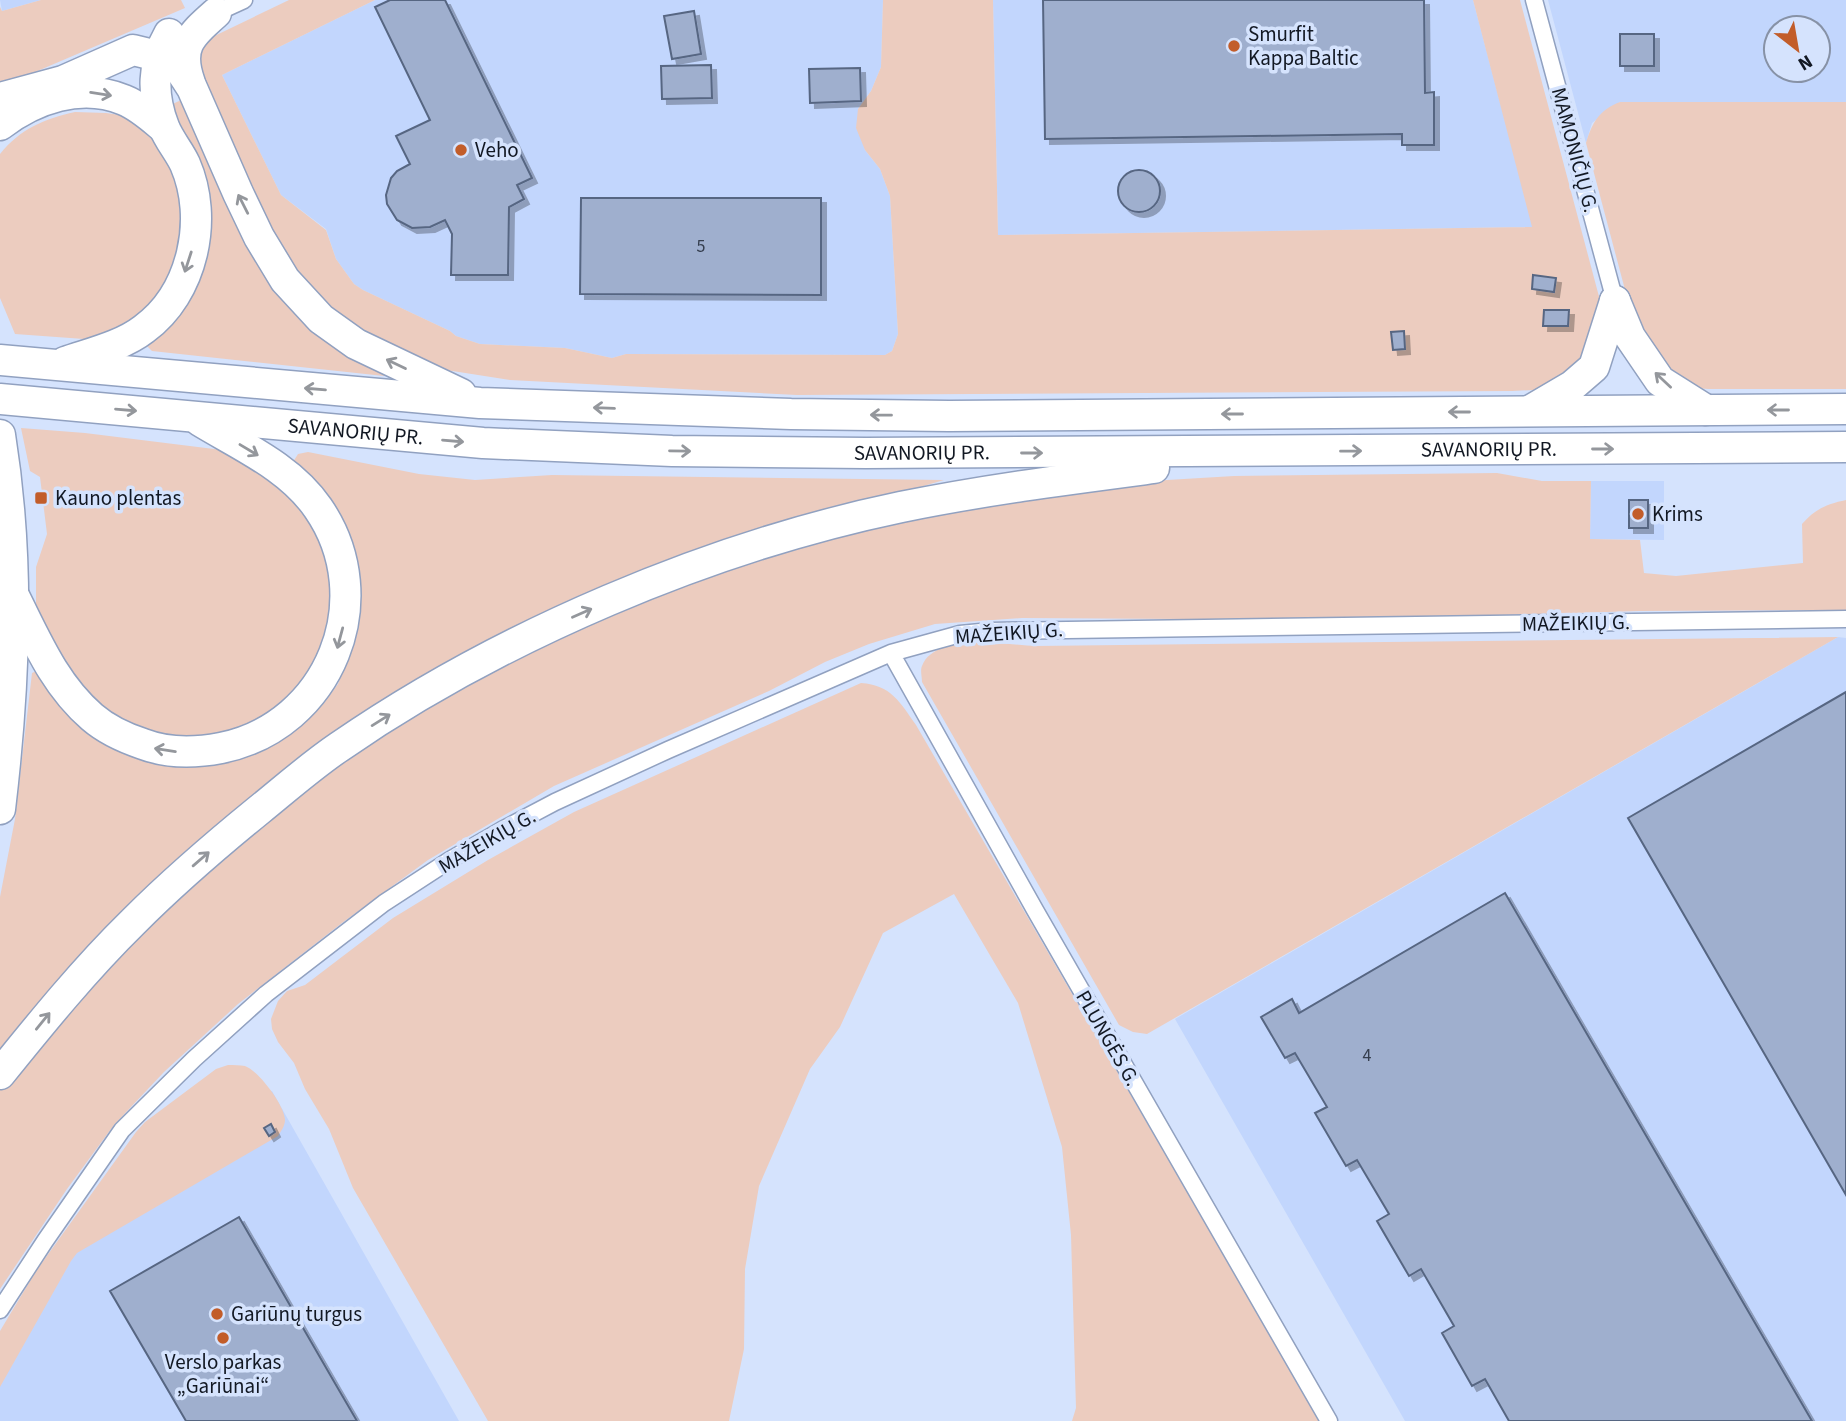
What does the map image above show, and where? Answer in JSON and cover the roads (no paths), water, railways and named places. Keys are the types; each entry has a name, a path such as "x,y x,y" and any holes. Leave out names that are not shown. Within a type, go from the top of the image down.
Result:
{"highway":[{"path":"191,88 184,62 185,48 193,34 216,13"},
{"path":"0,98 63,81 153,46"},
{"path":"153,46 179,68 191,88 238,193 285,280 321,319 356,344 480,403"},
{"path":"55,365 123,342 143,330 167,309 180,286 191,256 198,209 185,164 164,128 155,91 153,46"},
{"path":"0,125 63,81"},
{"path":"34,103 65,94 104,93 125,100 144,111 164,128"},
{"path":"1615,301 1630,337 1660,381 1707,410"},
{"path":"1527,412 1572,386 1594,367 1615,301"},
{"name":"SAVANORIŲ PR.","path":"0,360 480,403 791,414 922,416 1846,409"},
{"name":"SAVANORIŲ PR.","path":"0,398 483,443 671,451 1283,452 1846,447"},
{"path":"15,598 51,670 67,692 93,718 111,731 131,740 171,751 192,752 233,746 269,730 303,704 328,669 343,626 345,579 337,542 318,508 289,476 190,415"},
{"path":"0,435 12,526 15,598 8,741 0,808"},
{"path":"0,1074 46,1017 131,923 183,874 286,788 337,748 389,715 557,624 709,562 899,508 1075,478 1283,452"}],"street":[{"path":"153,46 244,0"},
{"name":"MAMONIČIŲ G.","path":"1534,0 1615,301"},
{"name":"MAŽEIKIŲ G.","path":"0,1310 122,1130 234,1022 316,954 384,903 450,860 555,802 891,653 960,634 991,631 1846,619"},
{"name":"PLUNGĖS G.","path":"891,653 1035,910 1329,1421"}],"place":[{"name":"Smurfit Kappa Baltic","path":"1234,46"},
{"name":"Veho","path":"461,150"},
{"name":"Kauno plentas","path":"41,498"},
{"name":"Krims","path":"1638,514"},
{"name":"Gariūnų turgus","path":"217,1314"},
{"name":"Verslo parkas „Gariūnai“","path":"223,1338"}]}
